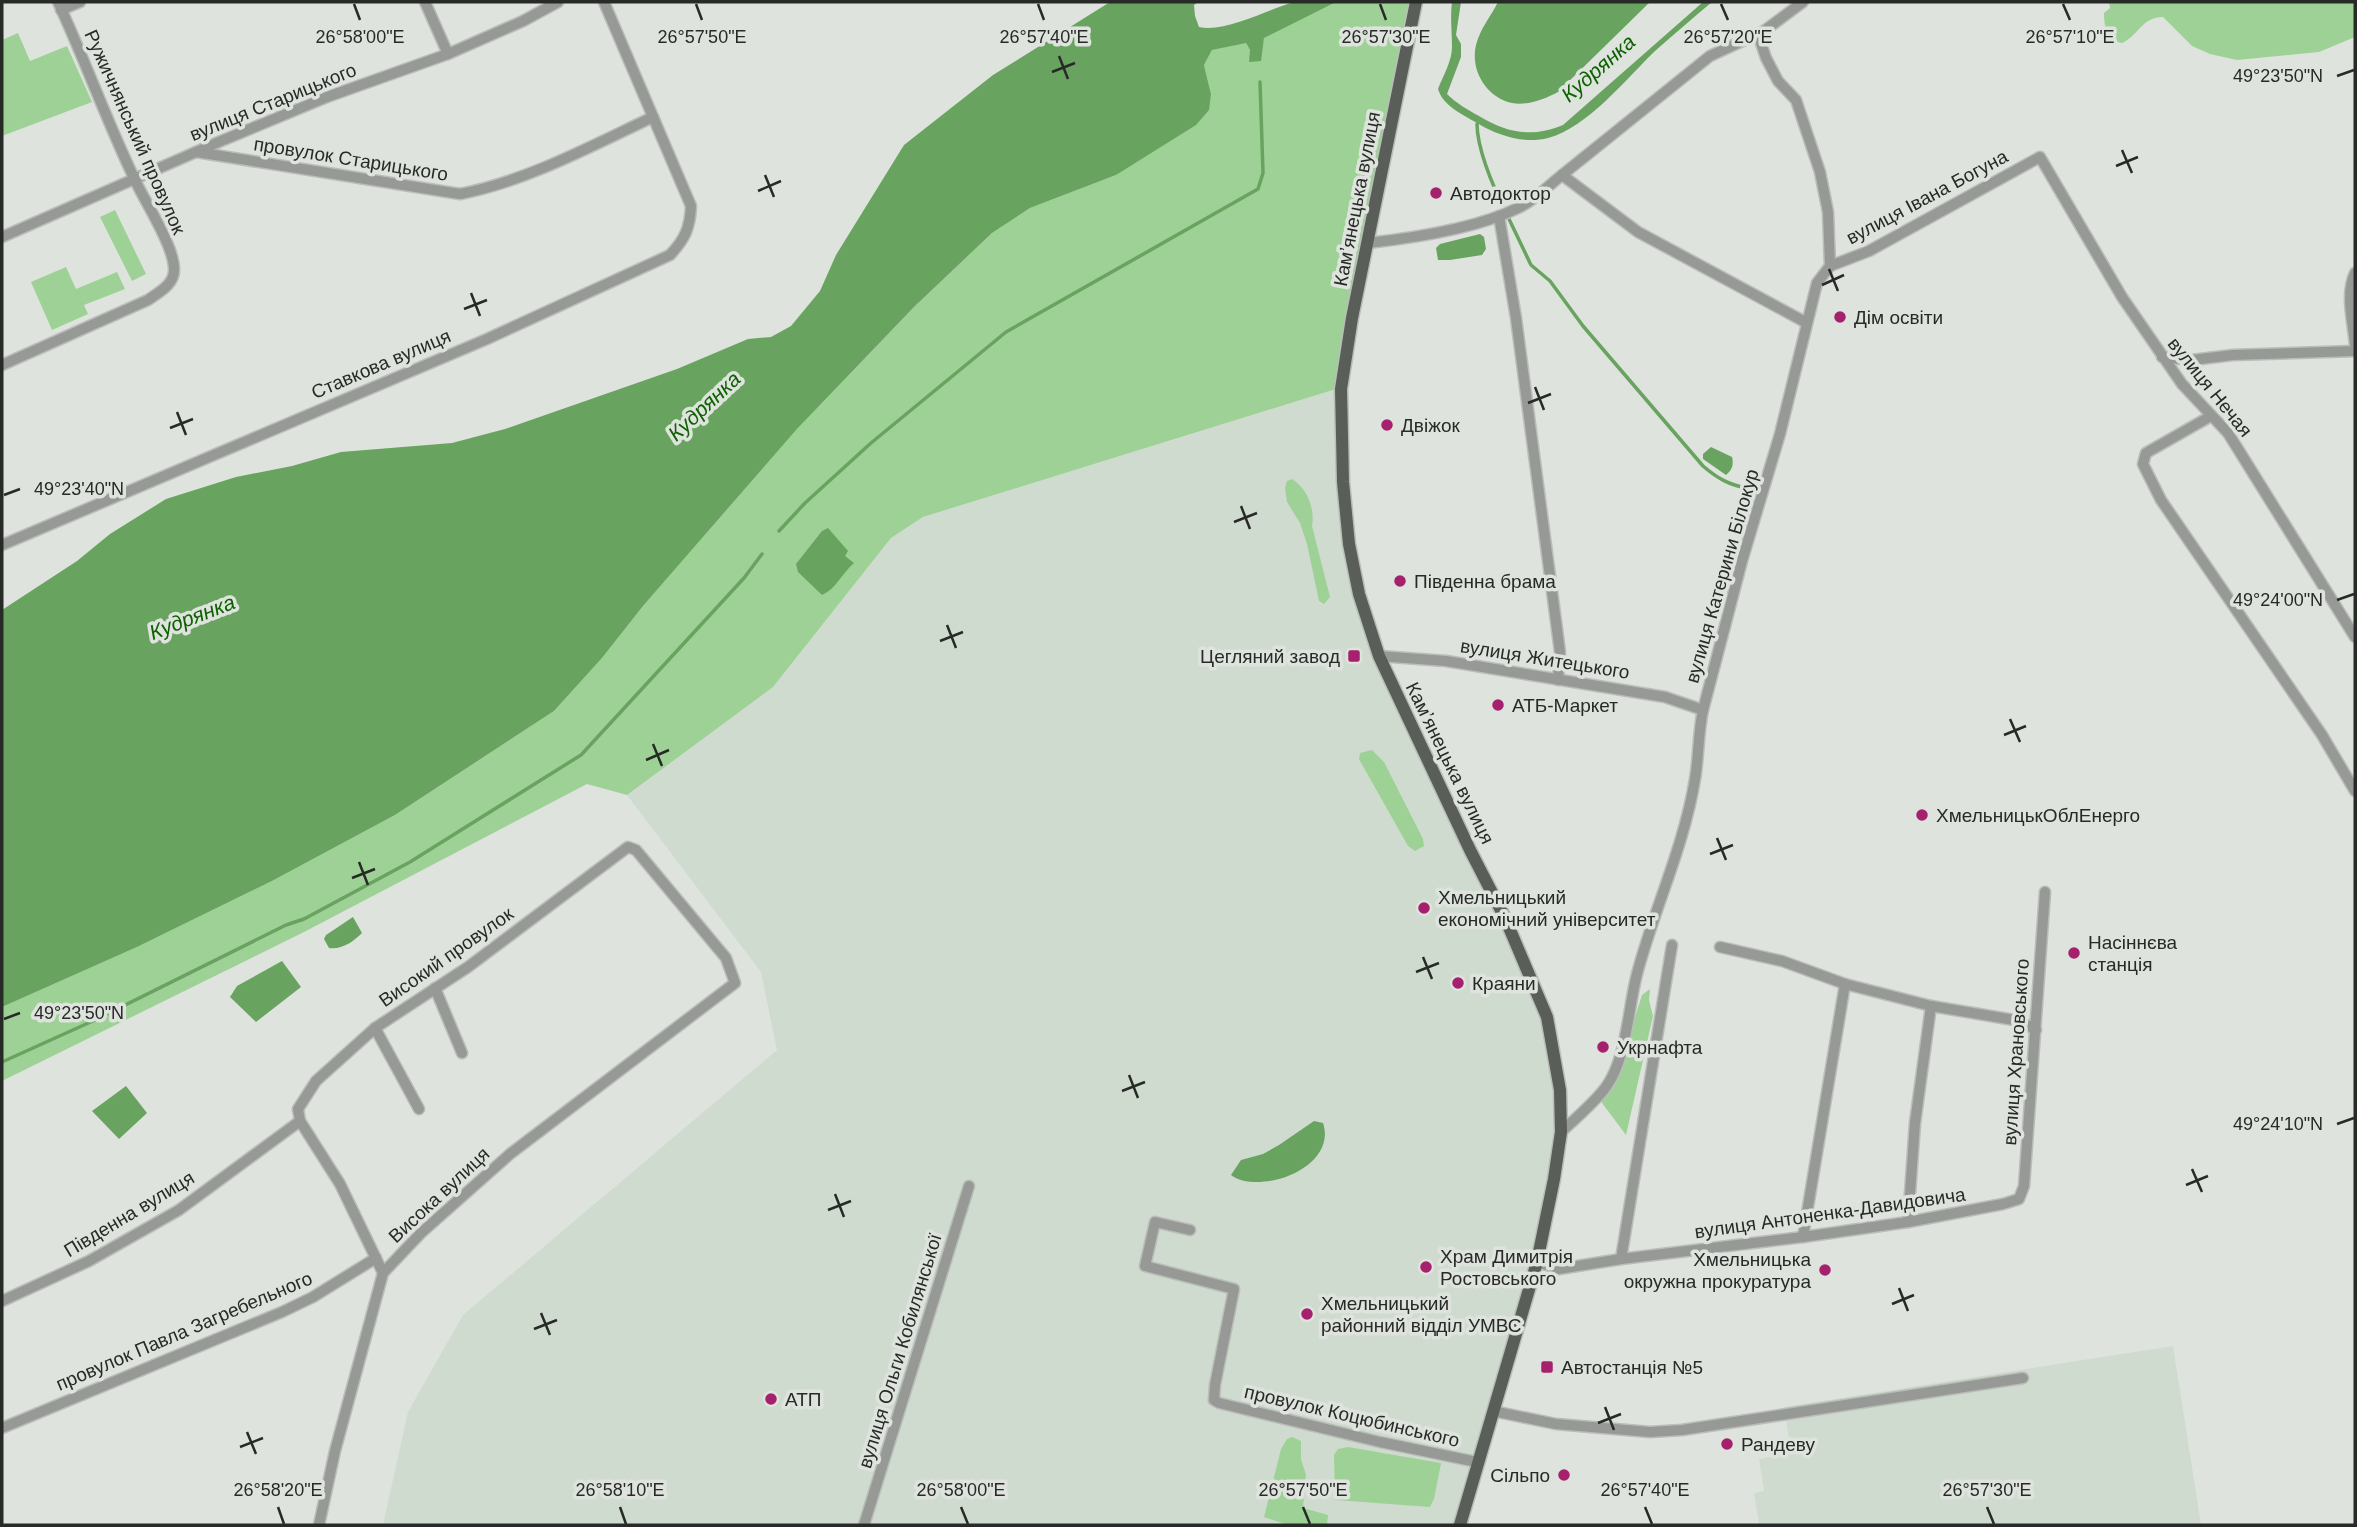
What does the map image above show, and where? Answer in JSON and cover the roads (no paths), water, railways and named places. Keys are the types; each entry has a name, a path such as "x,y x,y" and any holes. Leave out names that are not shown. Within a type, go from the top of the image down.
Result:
{"main road":[{"name":"Камʼянецька вулиця","path":"1416,2 1352,318 1341,389 1349,544 1359,594 1379,656 1505,918 1547,1017 1560,1090 1561,1132 1537,1262 1460,1525"}],"street":[{"path":"60,6 80,2"},
{"path":"425,2 448,54"},
{"name":"вулиця Старицького","path":"2,237 327,97 448,54 558,2"},
{"name":"Ставкова вулиця","path":"2,545 486,339 670,255 684,240 691,223 691,206 604,2"},
{"path":"1368,243 1419,236 1499,216 1520,207 1710,56 1758,34 1803,2"},
{"name":"Ружичнянський провулок","path":"2,365 148,300 162,291 173,278 174,267 170,251 135,180 60,6"},
{"path":"1758,34 1778,81 1796,100 1825,194 1830,266"},
{"name":"провулок Старицького","path":"196,152 460,194 487,189 549,165 653,117"},
{"path":"220,141 220,151 225,157"},
{"name":"вулиця Івана Богуна","path":"1830,266 1869,251 2039,157"},
{"name":"вулиця Нечая","path":"2039,157 2122,297 2182,384 2228,433 2355,637"},
{"path":"1562,175 1638,232 1807,323"},
{"path":"1499,216 1516,318 1560,652 1558,680"},
{"name":"вулиця Катерини Білокур","path":"1561,1132 1605,1088 1616,1064 1637,973 1670,876 1695,779 1698,732 1742,561 1780,434 1817,283 1830,266"},
{"path":"2355,273 2350,296 2355,345"},
{"path":"2162,357 2192,360 2233,355 2355,351"},
{"path":"2182,384 2186,367 2192,360"},
{"path":"2211,416 2146,453 2143,464 2147,475 2168,511 2322,735 2355,791"},
{"name":"вулиця Житецького","path":"1379,656 1446,661 1665,696 1703,710"},
{"name":"Високий провулок","path":"300,1121 298,1109 316,1081 375,1028 435,988 628,847 636,850 726,958 735,983 728,988"},
{"name":"вулиця Храновського","path":"2003,1204 2019,1199 2024,1186 2045,892"},
{"path":"1621,1259 1672,945"},
{"path":"1720,947 1782,961 1844,984 1931,1006 2020,1021 2036,1030"},
{"path":"1803,1237 1844,984"},
{"path":"435,988 462,1053"},
{"name":"Висока вулиця","path":"320,1525 335,1451 383,1273 421,1233 510,1154 728,988"},
{"path":"1908,1222 1915,1123 1931,1006"},
{"path":"375,1028 419,1109"},
{"path":"300,1121 340,1184 383,1273"},
{"name":"Південна вулиця","path":"2,1301 89,1261 179,1210 300,1121"},
{"name":"вулиця Ольги Кобилянської","path":"864,1525 969,1186"},
{"name":"вулиця Антоненка-Давидовича","path":"1537,1262 1559,1269 1908,1222 2003,1204"},
{"name":"провулок Коцюбинського","path":"1191,1230 1155,1222 1146,1266 1234,1289 1214,1399 1219,1403 1368,1440 1477,1462"},
{"name":"провулок Павла Загребельного","path":"2,1428 282,1312 313,1297 376,1258"},
{"path":"1493,1411 1556,1424 1650,1432 1732,1423 2023,1378"}],"water":[{"name":"Кудрянка","path":"1110,2 1198,2 1194,5 1199,27 1209,28 1233,24 1291,3 1336,2 1264,38 1261,61 1249,62 1250,50 1246,43 1212,50 1204,65 1211,94 1209,110 1196,125 1116,175 1030,208 992,233 914,307 797,429 554,711 395,815 272,881 137,947 2,1007 2,610 77,561 110,534 166,499 236,477 292,466 341,452 452,443 505,429 677,369 748,339 771,337 791,326 820,291 836,255 904,145 993,75"},
{"path":"1452,2 1461,2 1456,35 1461,44 1461,57 1447,94 1489,122 1510,130 1530,132 1563,125 1703,2 1712,2 1655,51 1592,113 1563,132 1548,138 1530,140 1512,138 1485,128 1454,109 1440,95 1438,89 1452,52"},
{"path":"1498,2 1650,2 1558,92 1536,101 1518,104 1503,100 1488,89 1475,64 1478,39"},
{"path":"1480,234 1484,237 1486,249 1482,255 1438,260 1436,248 1440,244"},
{"path":"1711,447 1732,457 1732,467 1726,475 1703,459 1703,454"},
{"path":"828,528 848,551 845,556 854,563 831,589 822,595 798,572 796,564 822,531"},
{"path":"353,917 362,933 347,945 329,948 324,939 326,935"},
{"path":"282,961 301,987 256,1022 230,997 237,986"},
{"path":"126,1086 147,1113 119,1139 92,1111"},
{"path":"1314,1121 1323,1123 1325,1139 1319,1153 1308,1165 1276,1180 1244,1181 1231,1175 1241,1160 1263,1154"}],"waterway":[{"path":"779,531 805,503 871,443 1006,332 1258,189 1263,173 1260,82"},
{"path":"1477,124 1486,166 1503,205"},
{"path":"1509,219 1531,265 1550,281 1583,326 1703,466 1724,480 1747,488"},
{"path":"2,1062 95,1020 286,925 304,919 410,862 581,755 744,578 762,554"}],"place":[{"name":"Автодоктор","path":"1436,193"},
{"name":"Дім освіти","path":"1840,317"},
{"name":"Двіжок","path":"1387,425"},
{"name":"Південна брама","path":"1400,581"},
{"name":"Цегляний завод","path":"1354,656"},
{"name":"АТБ-Маркет","path":"1498,705"},
{"name":"ХмельницькОблЕнерго","path":"1922,815"},
{"name":"Хмельницький економічний університет","path":"1424,908"},
{"name":"Насіннєва станція","path":"2074,953"},
{"name":"Краяни","path":"1458,983"},
{"name":"Укрнафта","path":"1603,1047"},
{"name":"Храм Димитрія Ростовського","path":"1426,1267"},
{"name":"Хмельницька окружна прокуратура","path":"1825,1270"},
{"name":"Хмельницький районний відділ УМВС","path":"1307,1314"},
{"name":"Автостанція №5","path":"1547,1367"},
{"name":"АТП","path":"771,1399"},
{"name":"Рандеву","path":"1727,1444"},
{"name":"Сільпо","path":"1564,1475"}]}
